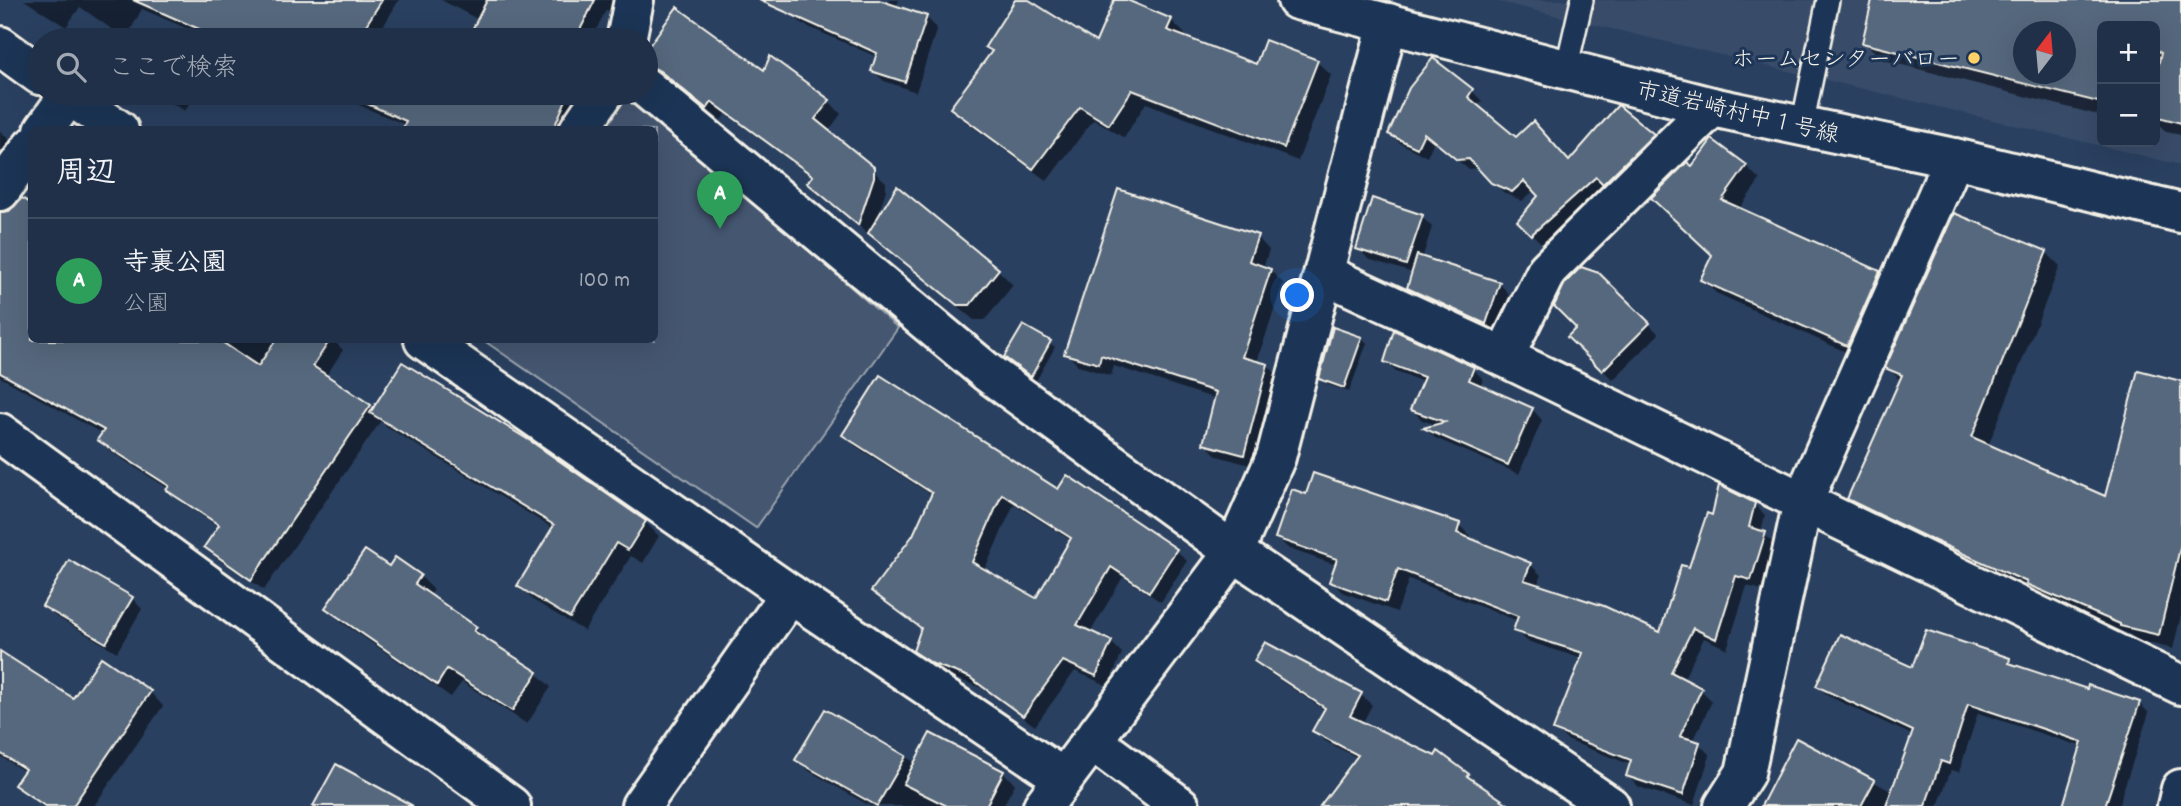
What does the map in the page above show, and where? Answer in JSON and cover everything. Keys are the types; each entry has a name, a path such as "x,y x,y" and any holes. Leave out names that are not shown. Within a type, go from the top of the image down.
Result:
{"street":[{"path":"628,28 634,0"},
{"name":"市道岩崎村中１号線","path":"1307,1 1712,107 1954,158 2181,213"},
{"path":"434,343 789,594 1053,792 1234,552 1276,457 1388,23"},
{"path":"0,46 28,66"},
{"path":"658,98 988,373 1234,552 1610,806"},
{"path":"45,126 52,105"},
{"path":"84,105 113,126"},
{"path":"582,126 596,105"},
{"path":"1504,357 1547,271 1712,107"},
{"path":"0,191 28,152"},
{"path":"1724,806 1745,773 1803,500 1954,158"},
{"path":"1324,274 1803,500 2181,685"},
{"path":"0,433 511,806"},
{"path":"641,806 789,594"},
{"path":"1092,741 1180,806"},
{"path":"2177,806 2181,789"}],"lane":[{"path":"1566,69 1582,0"},
{"path":"1802,126 1828,0"}],"shaded area":[{"path":"1491,0 2181,0 2181,165 2106,147 2160,147 2160,21 2097,21 2097,145"},
{"path":"619,105 641,105 898,328 756,528 487,343 658,343 658,126 604,126"}],"building":[{"path":"133,0 382,0 364,28 197,28"},
{"path":"487,0 595,0 581,28 473,28"},
{"path":"759,0 879,0 927,16 905,82 871,71 877,53"},
{"path":"1015,0 1029,0 1096,42 1114,0 1127,0 1172,19 1167,30 1256,64 1265,40 1318,60 1284,148 1132,90 1109,125 1080,107 1033,169 950,108 992,51 985,47"},
{"name":"ホームセンターバロー","path":"1872,0 2181,0 2181,123 2160,117 2160,21 2097,21 2097,102 2026,84 2076,84 2076,21 2013,21 2013,81 1862,43"},
{"path":"677,7 764,70 770,56 830,100 815,119 874,167 874,177 858,225 807,183 813,176 712,102 707,109 658,70 658,33"},
{"path":"1433,58 1473,89 1468,97 1516,137 1533,121 1569,161 1618,105 1654,134 1603,184 1596,177 1531,235 1517,221 1538,196 1524,181 1512,192 1491,183 1469,159 1457,160 1424,133 1417,148 1388,134 1409,88"},
{"path":"370,105 564,105 555,126 404,126 406,121"},
{"path":"1712,139 1747,165 1722,200 1880,271 1847,346 1700,280 1712,255 1651,198 1687,162 1692,166"},
{"path":"897,186 999,269 970,305 957,305 868,233"},
{"path":"1118,189 1258,235 1249,261 1271,269 1242,357 1268,364 1244,455 1203,444 1216,392 1101,355 1099,364 1064,354"},
{"path":"22,198 28,202 28,343 224,343 258,366 274,343 328,343 313,366 371,405 251,580 204,547 219,525 166,490 169,486 97,440 104,430 0,373 0,212 9,211"},
{"path":"1372,198 1423,215 1406,265 1356,249"},
{"path":"1954,213 2047,251 1972,437 2105,496 2138,370 2181,381 2181,544 2159,635 2120,626 1847,499 1902,375 1885,368"},
{"path":"1417,255 1500,282 1486,324 1407,288"},
{"path":"1581,267 1599,273 1650,323 1602,371 1567,337 1576,328 1554,306 1565,283"},
{"path":"1023,325 1051,341 1031,377 1004,357"},
{"path":"1333,327 1362,337 1344,388 1319,379"},
{"path":"1394,330 1474,367 1469,380 1533,408 1508,465 1423,428 1445,422 1410,410 1424,377 1384,362"},
{"path":"402,362 532,442 646,521 628,550 616,543 570,618 517,586 554,525 370,413"},
{"path":"880,375 1058,489 1067,475 1177,549 1149,592 1111,567 1077,625 1112,641 1096,676 1063,661 1023,716 969,677 933,664 913,651 921,628 871,591 913,535 932,493 842,435","holes":["1002,494 1071,538 1036,598 972,562"]},
{"path":"1313,473 1460,523 1457,533 1531,563 1524,580 1604,606 1660,632 1681,565 1689,567 1707,513 1712,515 1719,485 1755,503 1749,527 1766,532 1751,580 1736,576 1716,639 1693,628 1671,672 1702,688 1680,736 1700,742 1683,795 1626,776 1631,760 1553,730 1583,653 1513,631 1518,616 1398,569 1386,602 1329,582 1337,559 1275,538 1292,489 1306,494"},
{"path":"365,550 389,566 395,557 421,575 415,584 477,627 474,631 538,672 512,711 447,669 437,685 325,608"},
{"path":"69,560 133,597 106,643 42,606"},
{"path":"1926,630 2010,658 2009,663 2087,689 2088,685 2140,702 2105,806 2063,806 2082,742 1968,704 1949,764 1941,761 1925,806 1886,806 1913,731 1816,686 1840,634 1912,667"},
{"path":"1265,642 1362,693 1350,716 1435,756 1438,751 1469,774 1467,776 1511,806 1320,806 1358,755 1312,731 1325,708 1254,661"},
{"path":"0,651 73,698 101,657 151,691 73,806 45,806 14,785 25,769 0,753"},
{"path":"825,709 906,756 877,806 795,760"},
{"path":"930,733 1004,771 986,806 947,806 903,784"},
{"path":"1796,738 1875,780 1861,806 1761,806"},
{"path":"336,764 413,806 313,806"}],"place":[{"name":"ホームセンターバロー","path":"1974,58"},
{"name":"寺裏公園","path":"720,229"}]}
